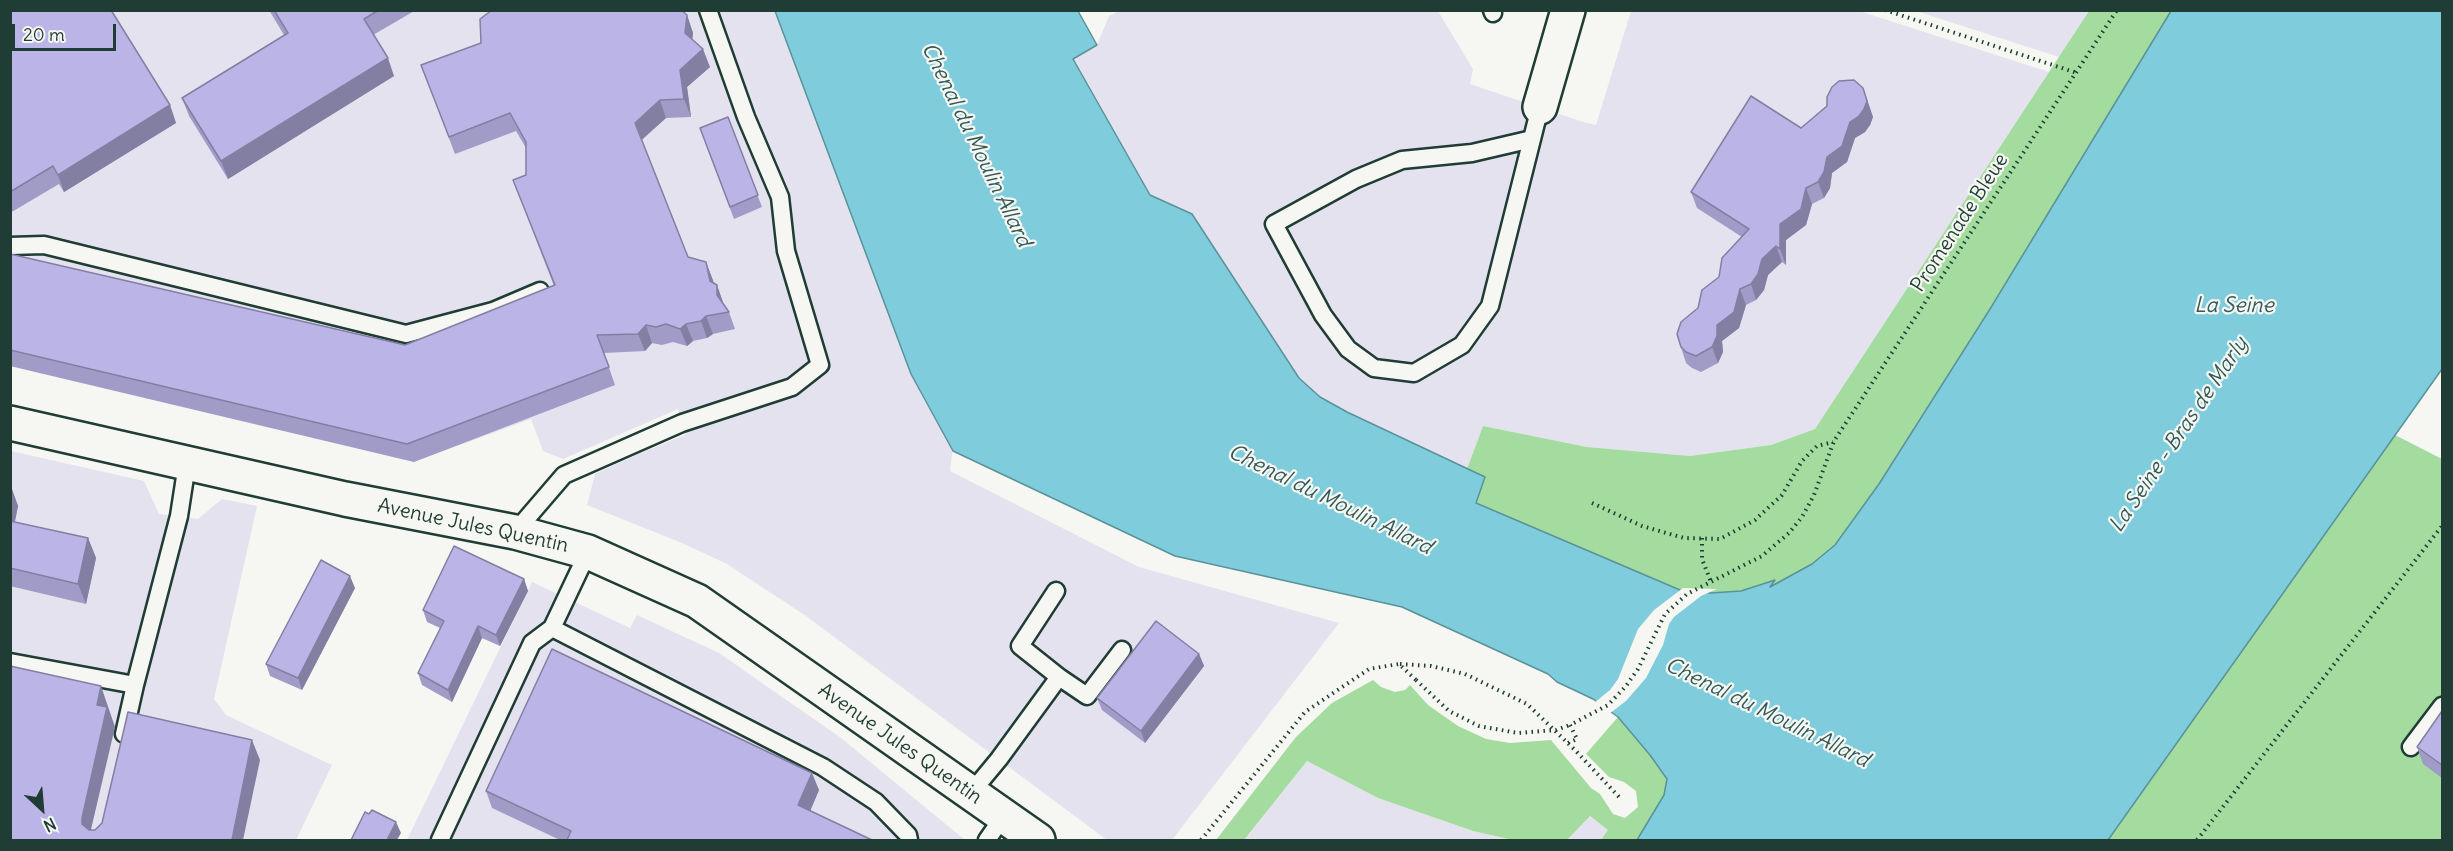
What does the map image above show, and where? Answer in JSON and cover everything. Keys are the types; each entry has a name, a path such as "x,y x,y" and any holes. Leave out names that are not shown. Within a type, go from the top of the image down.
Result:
{"street":[{"path":"1540,107 1568,10"},
{"name":"Avenue Jules Quentin","path":"10,423 345,499 515,532 588,552 697,601 970,794 995,829 1038,840"}],"lane":[{"path":"515,532 564,475 682,423 792,387 820,364 786,251 780,197 746,117 708,10"},
{"path":"1532,139 1472,153 1402,160 1356,179 1274,224 1323,315 1348,350 1374,368 1414,373 1462,345 1490,306 1532,139 1540,107"},
{"path":"10,246 44,245 406,334 493,311 540,291"},
{"path":"120,752 178,516 187,464"},
{"path":"440,840 532,643 552,628 588,552"},
{"path":"1056,591 1020,646 1087,696 1122,650"},
{"path":"552,628 823,767 876,802 908,835 909,840"},
{"path":"10,662 135,685"},
{"path":"970,794 999,759 1059,677"},
{"path":"2411,747 2442,706"}],"path":[{"path":"1885,10 2077,73"},
{"name":"Promenade Bleue","path":"1399,664 1449,711 1479,726 1518,733 1556,730 1570,725 1608,705 1618,696 1638,669 1665,614 1687,594 1762,556 1789,533 1802,517 1814,495 1834,441 2117,10"},
{"path":"1592,502 1642,526 1684,538 1720,539 1755,520 1782,495 1802,461 1816,446 1834,441"},
{"path":"2197,840 2442,526"},
{"path":"1702,538 1702,559 1711,582"},
{"path":"1201,840 1305,712 1369,669 1399,664 1431,666 1465,674 1527,704 1620,798"},
{"path":"1568,744 1577,739 1570,725"}],"shaded area":[{"path":"1856,10 2049,72 1815,429 1771,445 1690,456 1587,447 1483,426 1467,469 1320,397 1299,378 1192,214 1150,195 1073,59 1097,45 1109,16 1119,11 1438,11 1473,69 1470,84 1596,125 1631,11"},
{"path":"11,11 775,11 911,374 953,447 950,471 1139,567 1339,623 1172,840 1107,840 806,616 727,564 682,543 587,505 595,474 685,435 678,409 563,459 543,451 531,419 414,462 11,362"},
{"path":"1916,11 2089,11 2059,57"},
{"path":"11,451 144,481 159,514 198,519 222,499 257,506 214,699 226,715 332,765 296,840 11,840"},
{"path":"532,582 630,628 637,615 719,653 841,738 965,840 407,840"},
{"path":"1307,761 1378,798 1473,831 1513,840 1244,840"},
{"path":"1589,816 1609,830 1601,840 1567,840"}],"green space":[{"path":"2089,11 2171,11 1990,308 1879,484 1835,545 1812,564 1769,588 1774,581 1742,591 1711,593 1680,590 1476,503 1485,477 1467,469 1483,426 1587,447 1690,456 1771,445 1815,429"},
{"path":"2395,435 2442,459 2442,840 2108,840"},
{"path":"1373,680 1381,687 1395,692 1405,690 1410,685 1428,705 1458,726 1486,739 1510,743 1551,740 1591,788 1600,794 1613,814 1625,818 1638,807 1636,791 1624,782 1609,777 1586,754 1618,717 1667,779 1664,795 1637,840 1601,840 1608,830 1590,816 1567,840 1513,840 1473,831 1378,798 1307,761 1244,840 1216,840 1296,737 1332,703"}],"water":[{"name":"La Seine","path":"775,11 1078,11 1097,45 1073,59 1150,195 1192,214 1299,378 1320,397 1347,412 1485,477 1476,503 1680,590 1711,593 1741,591 1775,580 1770,587 1812,564 1835,545 1879,484 1990,309 2171,11 2442,11 2442,369 2108,840 1637,840 1664,795 1667,779 1618,717 1593,699 1557,682 1548,674 1402,607 1175,556 953,451 911,374"}],"pier":[{"path":"1683,588 1717,589 1701,596 1674,617 1646,678 1626,701 1609,714 1594,703 1610,690 1618,679 1638,629 1654,610"}],"building":[{"path":"10,10 111,10 170,105 58,175 53,166 10,192"},
{"path":"274,10 379,10 364,19 388,58 221,161 182,98 288,33"},
{"path":"492,10 681,10 687,15 685,33 703,49 680,70 684,99 660,100 635,123 688,257 706,262 710,281 717,285 717,295 729,312 706,316 701,321 686,324 680,329 666,324 656,327 646,325 638,334 597,335 609,367 407,444 10,350 10,254 405,345 555,285 513,180 526,175 526,142 510,113 449,137 421,65 481,43 480,19"},
{"path":"1854,80 1863,88 1867,101 1864,109 1850,122 1842,146 1827,157 1824,172 1818,182 1806,188 1801,209 1780,224 1780,249 1776,246 1762,259 1758,274 1751,284 1740,289 1734,312 1717,325 1717,336 1712,347 1696,356 1686,352 1681,347 1677,334 1681,322 1698,308 1702,290 1719,277 1722,258 1749,229 1691,192 1751,96 1801,128 1827,106 1827,97 1832,87 1839,81"},
{"path":"728,117 758,195 730,207 700,128"},
{"path":"10,521 88,538 78,584 10,568"},
{"path":"454,546 524,579 496,635 478,626 448,690 418,673 444,621 423,610"},
{"path":"321,560 350,576 298,678 266,664"},
{"path":"1156,621 1199,654 1141,731 1097,698"},
{"path":"552,649 812,773 798,805 872,840 567,840 571,831 486,791"},
{"path":"10,666 101,686 97,705 107,707 82,818 82,824 89,830 95,830 102,823 128,712 252,740 232,840 10,840"},
{"path":"2442,711 2442,765 2417,747"},
{"path":"372,810 396,822 387,840 351,840 365,812 369,814"}],"water label":[{"name":"Chenal du Moulin Allard","path":"976,145"},
{"name":"La Seine - Bras de Marly","path":"2179,435"},
{"name":"Chenal du Moulin Allard","path":"1330,500"},
{"name":"Chenal du Moulin Allard","path":"1767,713"}]}
